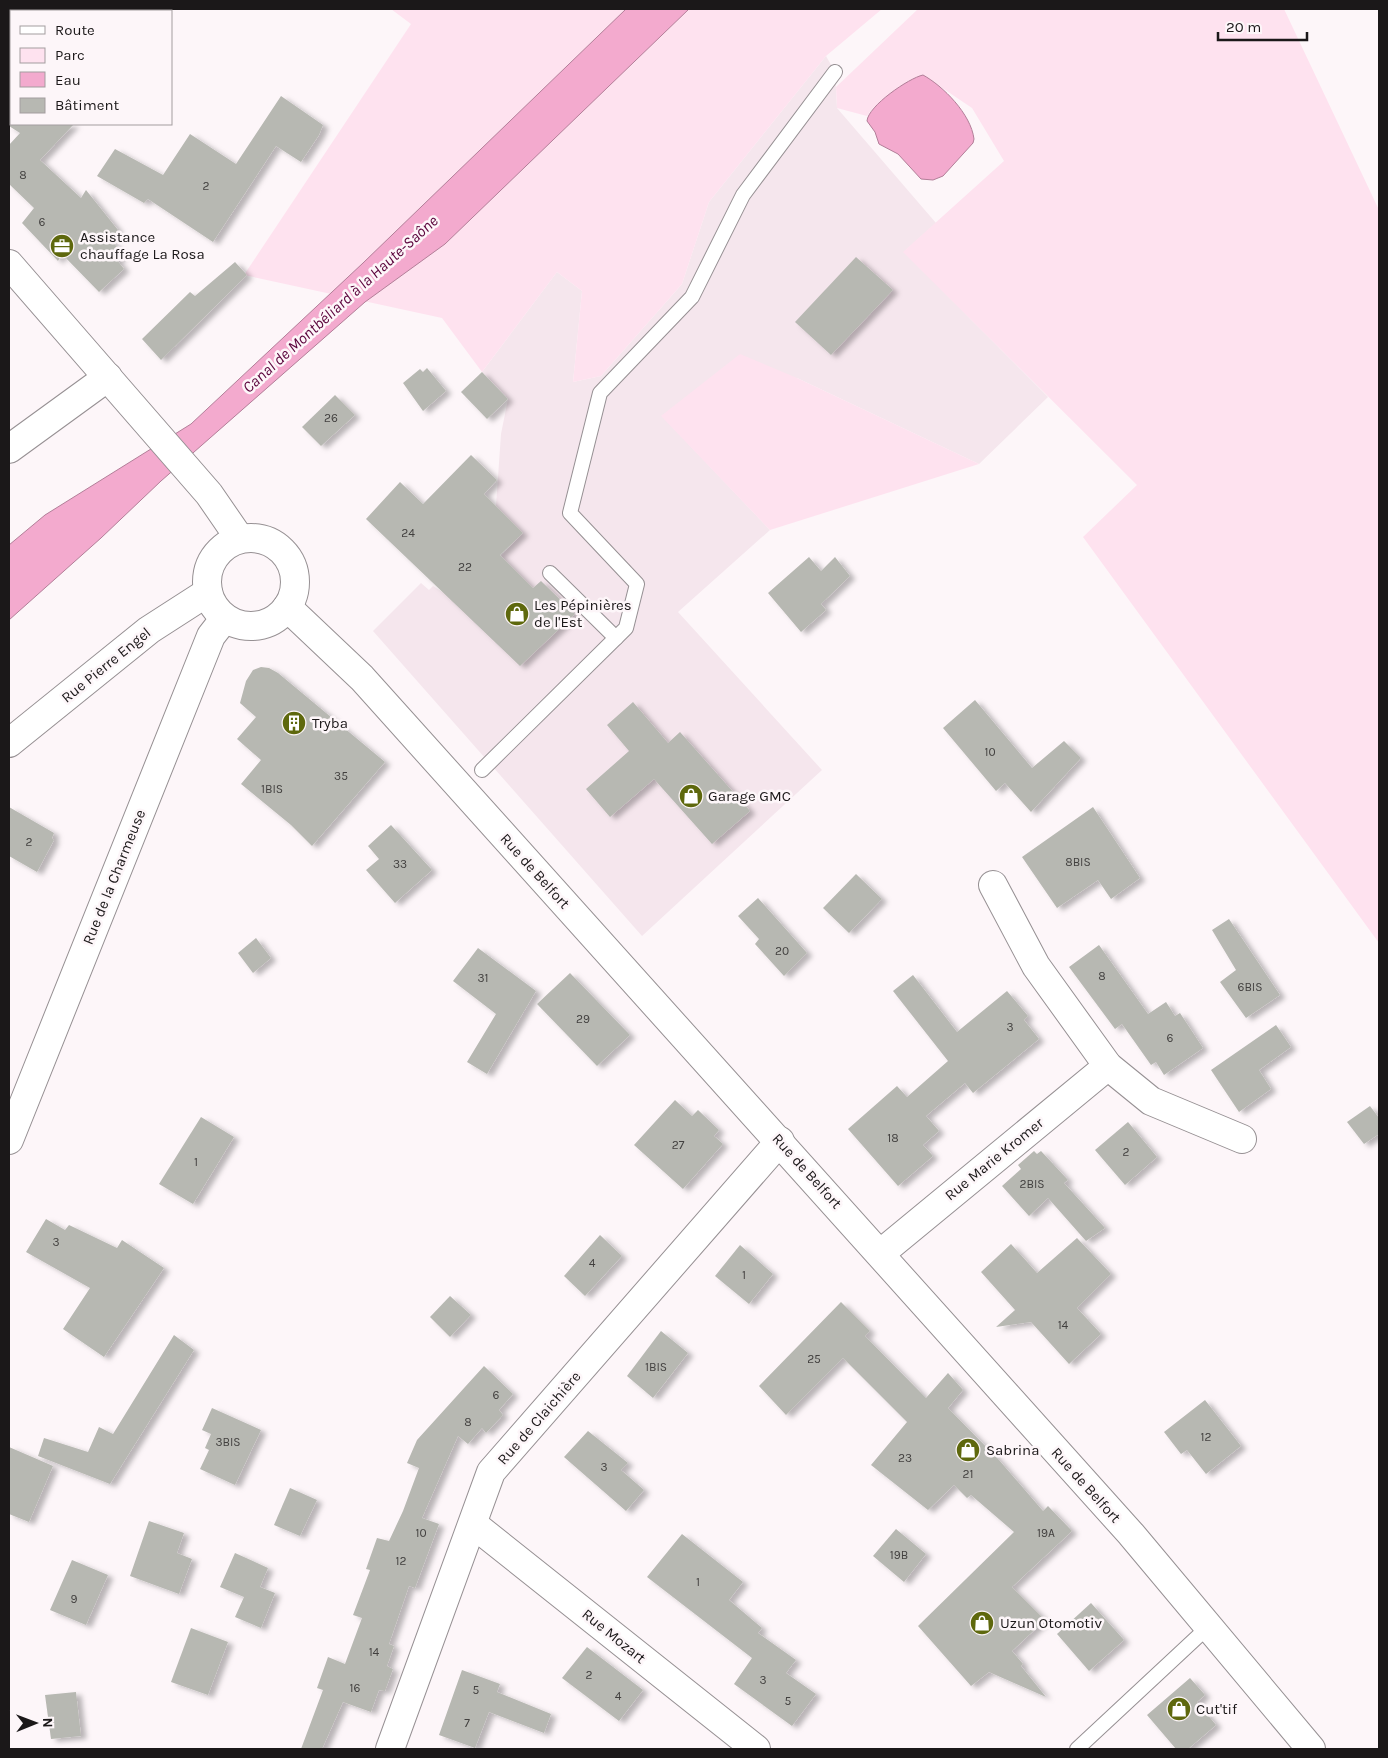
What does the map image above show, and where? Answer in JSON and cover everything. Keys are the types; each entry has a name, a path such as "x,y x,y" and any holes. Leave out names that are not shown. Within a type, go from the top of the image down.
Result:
{"main road":[{"path":"9,264 205,490 240,539"},
{"path":"9,450 108,377"},
{"path":"256,538 270,542 282,551 291,564 295,578 294,593 287,607 277,618 265,624 244,625 225,618 217,611 208,592 207,578 210,565 217,553 227,544 240,539 256,538"},
{"name":"Rue Pierre Engel","path":"9,743 149,630 208,592"},
{"name":"Rue de Belfort","path":"287,607 373,690 881,1253 1131,1534 1311,1749"},
{"name":"Rue de la Charmeuse","path":"9,1140 211,636 225,618"},
{"path":"993,885 1036,966 1108,1066 1151,1101 1242,1139"},
{"name":"Rue Marie Kromer","path":"881,1253 1108,1066"},
{"name":"Rue de Claichière","path":"390,1749 491,1472 780,1141"},
{"name":"Rue Mozart","path":"473,1524 756,1749"}],"lane":[{"path":"482,770 626,628 637,584 570,513 600,393 692,297 743,195 835,72"},
{"path":"550,574 616,638"},
{"path":"1077,1749 1208,1627"}],"shaded area":[{"path":"826,56 835,72 837,108 936,223 904,252 1048,397 979,464 797,378 662,416 770,530 678,612 822,770 642,936 373,631 421,583 429,590 433,586 444,593 501,556 522,533 496,506 501,434 508,399 482,372 557,272 582,291 573,382 601,376 682,284 709,202"}],"green space":[{"path":"391,9 882,9 826,56 709,202 682,284 601,376 573,382 582,291 557,272 482,372 442,318 244,275 411,24"},
{"path":"918,9 1284,9 1379,210 1379,943 1083,537 1137,485 903,252 1004,161 972,108 923,75 873,108 867,116 837,108 836,87"},
{"path":"740,354 797,378 979,464 770,530 661,416"}],"water":[{"name":"Canal de Montbéliard à la Haute-Saône","path":"626,9 689,9 445,244 365,302 161,481 101,538 9,620 9,545 45,515 191,424 363,263"},
{"path":"923,75 939,86 955,102 968,120 974,139 973,143 943,176 933,180 921,179 898,154 879,144 875,132 867,121 869,115 881,101 908,81"}],"building":[{"path":"281,96 323,125 319,135 301,162 276,146 213,242 148,199 144,203 97,176 115,149 163,175 190,134 236,164"},
{"path":"9,124 73,125 40,160 81,198 86,190 118,230 110,239 123,254 117,260 124,269 99,292 62,254 58,261 22,223 34,208 9,184 9,145 20,133 9,126"},
{"path":"856,257 893,290 831,355 795,322"},
{"path":"235,262 247,275 161,360 142,339 190,292 195,296"},
{"path":"427,368 446,391 423,411 403,383 420,369 423,372"},
{"path":"482,372 508,399 487,419 461,392"},
{"path":"335,395 355,415 321,446 302,427"},
{"path":"471,455 497,480 484,494 523,533 500,555 533,588 541,581 575,614 520,666 366,519 400,482 423,504"},
{"path":"809,557 821,571 835,557 850,576 821,604 826,610 801,632 768,593"},
{"path":"261,667 269,668 278,673 385,762 312,846 291,825 241,784 261,760 237,739 256,717 240,703 246,681 253,670"},
{"path":"975,700 1032,768 1064,741 1081,758 1031,812 1005,783 996,791 943,728"},
{"path":"633,702 668,743 680,732 750,811 712,844 654,779 610,817 586,789 629,751 607,725"},
{"path":"9,807 54,833 52,838 54,840 37,872 9,856"},
{"path":"1093,807 1140,878 1111,899 1098,880 1057,908 1022,857"},
{"path":"391,825 432,870 395,903 366,870 379,859 368,846"},
{"path":"856,874 882,899 849,933 823,908"},
{"path":"758,898 807,953 784,976 755,944 759,939 738,916"},
{"path":"1229,919 1280,995 1246,1018 1220,982 1236,970 1212,930"},
{"path":"256,938 271,958 253,973 238,953"},
{"path":"1099,945 1148,1014 1166,1002 1175,1016 1180,1013 1203,1048 1164,1075 1156,1062 1151,1065 1122,1024 1115,1029 1069,967"},
{"path":"478,948 536,991 487,1074 467,1062 496,1014 453,981"},
{"path":"570,973 630,1035 597,1066 537,1004"},
{"path":"913,975 957,1032 1007,991 1028,1016 1024,1020 1039,1039 973,1093 965,1083 926,1116 939,1131 923,1145 933,1156 898,1186 848,1129 897,1086 907,1097 948,1061 893,991"},
{"path":"1276,1025 1291,1047 1259,1070 1271,1089 1239,1112 1211,1070"},
{"path":"675,1100 692,1116 698,1110 719,1130 714,1136 723,1144 683,1189 634,1145"},
{"path":"1370,1106 1379,1118 1379,1134 1364,1144 1347,1122"},
{"path":"201,1117 234,1137 193,1204 159,1184"},
{"path":"1128,1122 1157,1157 1125,1185 1095,1150"},
{"path":"1034,1151 1037,1154 1041,1151 1068,1180 1064,1183 1105,1228 1086,1241 1048,1198 1029,1216 1002,1186 1021,1169 1018,1165"},
{"path":"46,1219 65,1230 69,1225 117,1248 122,1240 164,1268 104,1357 63,1329 90,1288 26,1252"},
{"path":"600,1235 622,1256 585,1296 564,1276"},
{"path":"1077,1238 1111,1274 1077,1308 1101,1334 1069,1364 1031,1322 996,1327 1015,1310 981,1272 1011,1244 1037,1273"},
{"path":"740,1245 773,1274 749,1304 715,1276"},
{"path":"450,1296 471,1315 450,1337 430,1317"},
{"path":"841,1302 870,1331 865,1336 926,1398 948,1373 963,1390 948,1408 999,1460 1043,1511 1048,1506 1072,1531 1012,1587 1045,1620 1012,1651 1023,1664 1021,1666 1046,1697 989,1672 971,1686 918,1626 1014,1532 971,1495 967,1498 954,1485 928,1510 871,1465 907,1422 843,1358 786,1415 759,1386"},
{"path":"661,1331 688,1353 653,1398 627,1376"},
{"path":"174,1335 194,1350 110,1484 38,1456 44,1438 88,1452 99,1427 113,1434"},
{"path":"484,1366 513,1394 499,1410 503,1415 486,1433 482,1428 468,1444 458,1436 422,1518 439,1524 415,1588 409,1586 389,1644 394,1646 387,1666 393,1669 385,1691 379,1690 371,1712 343,1702 322,1749 301,1749 323,1690 317,1688 328,1657 345,1664 362,1618 353,1615 370,1570 366,1569 377,1538 389,1541 403,1511 419,1468 407,1463 417,1440"},
{"path":"1205,1400 1241,1446 1206,1474 1187,1450 1181,1454 1164,1432"},
{"path":"212,1408 261,1430 235,1485 200,1469 209,1450 205,1448 211,1434 202,1430"},
{"path":"588,1431 628,1463 621,1470 644,1490 626,1511 564,1457"},
{"path":"9,1447 53,1466 29,1522 9,1514"},
{"path":"290,1488 317,1500 300,1536 274,1525"},
{"path":"149,1521 184,1533 177,1553 192,1559 179,1594 130,1576"},
{"path":"896,1529 926,1554 904,1582 873,1556"},
{"path":"682,1534 743,1582 729,1600 762,1628 758,1633 796,1660 786,1673 816,1694 792,1726 734,1684 752,1658 647,1577"},
{"path":"235,1553 268,1568 260,1587 275,1593 261,1628 235,1617 244,1597 220,1587"},
{"path":"72,1560 108,1575 86,1625 50,1610"},
{"path":"1091,1603 1124,1640 1089,1671 1057,1634"},
{"path":"191,1628 228,1642 208,1695 171,1682"},
{"path":"587,1647 643,1690 619,1721 562,1678"},
{"path":"462,1670 500,1684 497,1692 551,1714 544,1733 489,1712 475,1748 439,1735"},
{"name":"Cut'tif","path":"1190,1678 1205,1695 1197,1702 1216,1725 1188,1749 1176,1749 1147,1715"},
{"path":"76,1692 81,1736 51,1739 45,1695"}],"place":[{"name":"Assistance chauffage La Rosa","path":"62,246"},
{"name":"Les Pépinières de l'Est","path":"517,614"},
{"name":"Tryba","path":"294,723"},
{"name":"Garage GMC","path":"691,796"},
{"name":"Sabrina","path":"968,1450"},
{"name":"Uzun Otomotiv","path":"982,1623"},
{"name":"Cut'tif","path":"1179,1709"}]}
